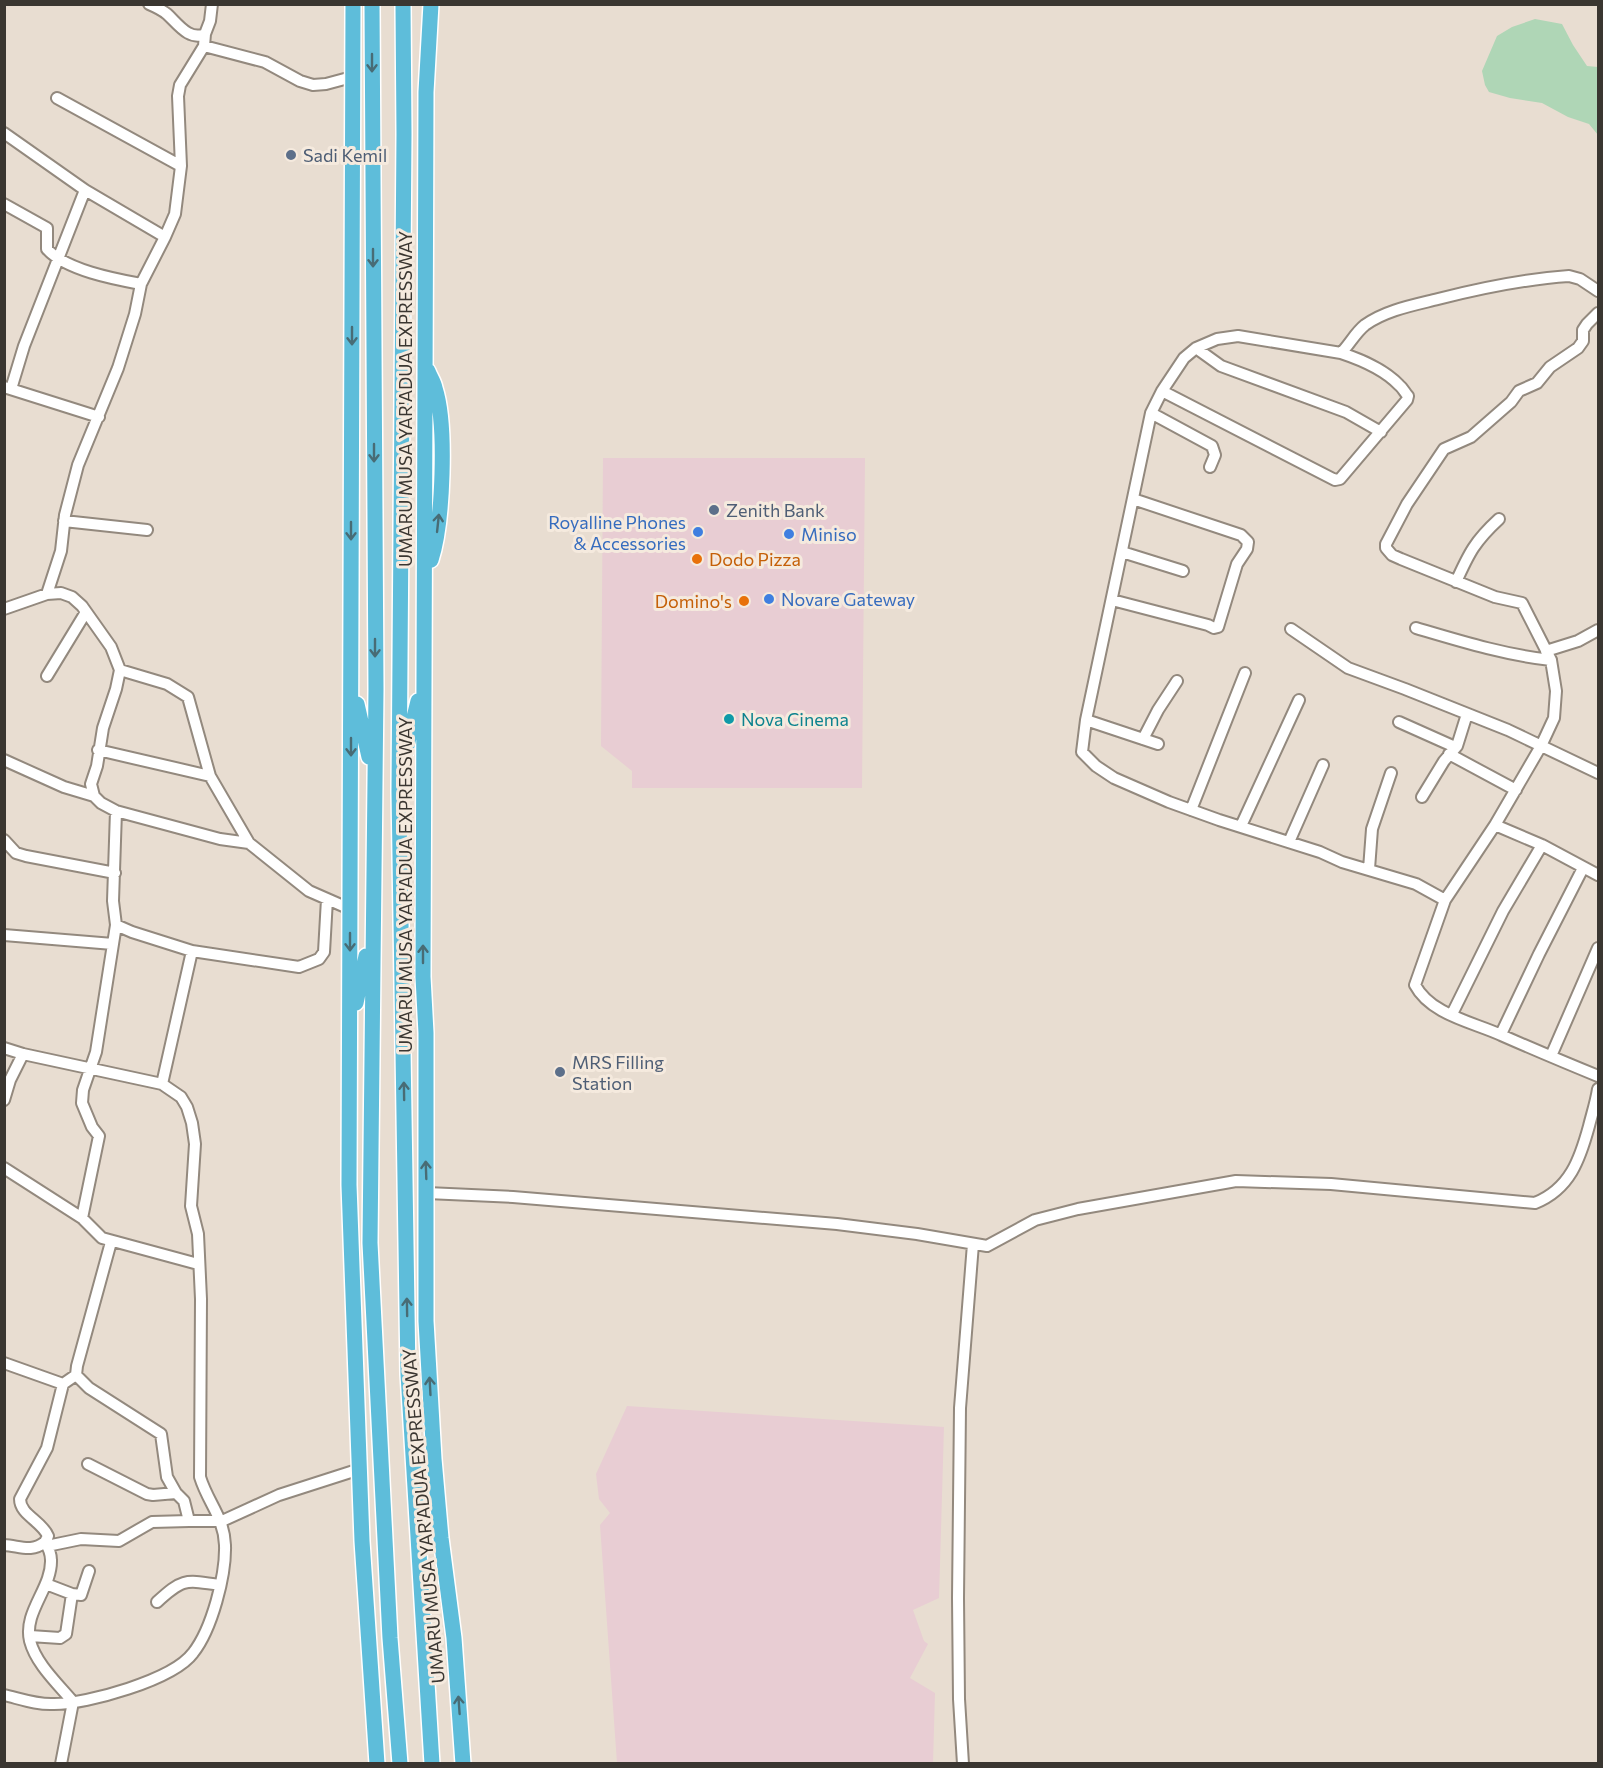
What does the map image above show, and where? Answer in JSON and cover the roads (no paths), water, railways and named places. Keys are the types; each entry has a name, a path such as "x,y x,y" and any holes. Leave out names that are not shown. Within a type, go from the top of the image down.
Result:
{"highway":[{"path":"352,4 349,1185 362,1541 377,1764"},
{"name":"UMARU MUSA YAR'ADUA EXPRESSWAY","path":"372,4 375,780 370,1243 390,1638 400,1764"},
{"name":"UMARU MUSA YAR'ADUA EXPRESSWAY","path":"403,4 399,777 408,1374 432,1764"},
{"name":"UMARU MUSA YAR'ADUA EXPRESSWAY","path":"431,4 426,92 425,234 423,977 426,1033 426,1321 434,1459 441,1538 454,1638 463,1764"},
{"path":"352,230 373,129"},
{"path":"404,134 425,234"},
{"path":"399,777 424,677"},
{"path":"351,678 375,780"},
{"path":"350,1036 373,921"},
{"path":"401,936 426,1033"}],"street":[{"path":"149,4 168,15 187,33 196,36 205,34"},
{"path":"46,594 61,551 64,521 78,465 118,368 135,314 141,284 175,214 181,166 178,96 180,85 204,46 212,4"},
{"path":"204,46 265,62 300,81 313,85 352,77"},
{"path":"57,98 181,166"},
{"path":"4,134 85,190 165,237"},
{"path":"85,190 8,388 99,417"},
{"path":"4,204 47,228 47,249 59,258 100,276 141,284"},
{"path":"1341,353 1355,334 1376,319 1402,308 1454,295 1503,285 1569,276 1580,279 1599,291"},
{"path":"1599,313 1583,330 1583,341 1578,348 1550,367 1537,383 1519,391 1511,402 1471,437 1444,449 1407,504 1389,536 1386,548 1392,555 1456,582 1495,597 1522,603 1549,655 1556,691 1554,718 1540,746 1495,825 1445,900 1416,985 1421,995 1452,1014 1599,1077"},
{"path":"1162,391 1335,480 1345,475 1408,396 1401,386 1388,375 1364,360 1341,353 1238,336 1217,339 1196,348 1184,358 1162,391 1151,413 1086,720 1082,752 1096,766 1114,778 1191,810 1320,852 1342,862 1416,884 1445,900"},
{"path":"1196,348 1221,366 1346,412 1380,432"},
{"path":"1151,413 1212,446 1215,455 1210,467"},
{"path":"1112,600 1214,628 1218,627 1237,564 1247,549 1248,542 1241,535 1133,499"},
{"path":"1456,582 1470,551 1481,535 1499,519"},
{"path":"64,521 147,530"},
{"path":"1122,552 1183,571"},
{"path":"4,609 46,594 61,593 72,597 111,646 120,670 98,750 97,766 91,784 94,796"},
{"path":"47,676 86,612"},
{"path":"1416,628 1513,654 1549,655 1599,630"},
{"path":"1291,629 1348,668 1508,730 1599,773"},
{"path":"120,670 167,684 188,697 210,776 249,843 309,891 350,909"},
{"path":"1191,810 1245,673"},
{"path":"1143,739 1167,694 1178,681"},
{"path":"1241,826 1299,700"},
{"path":"1422,797 1452,751 1467,714"},
{"path":"1086,720 1158,744"},
{"path":"1399,722 1516,790"},
{"path":"98,750 210,776"},
{"path":"4,760 64,787 94,796 101,803 116,811 220,839 249,843"},
{"path":"1289,842 1323,765"},
{"path":"1369,869 1372,829 1391,773"},
{"path":"82,1218 99,1136 82,1103 90,1067 96,1052 116,925 113,901 116,811"},
{"path":"1495,825 1542,845 1599,875"},
{"path":"4,840 16,853 26,856 115,873"},
{"path":"1452,1014 1503,911 1542,845"},
{"path":"1501,1034 1583,868"},
{"path":"116,925 192,951 299,967 319,959 324,952 327,899"},
{"path":"4,935 113,944"},
{"path":"1551,1056 1599,948"},
{"path":"162,1083 192,951"},
{"path":"4,1048 162,1083 181,1097 187,1107 195,1144 191,1206 198,1234 201,1299 200,1477 205,1494 222,1521 225,1544 224,1564 214,1608 200,1642 185,1662 152,1680 73,1702 41,1704 4,1695"},
{"path":"4,1100 10,1080 23,1054"},
{"path":"427,1193 513,1197 763,1217 917,1234 987,1246 1035,1220 1078,1209 1236,1181 1331,1184 1535,1203 1548,1198 1559,1189 1578,1164 1599,1089"},
{"path":"4,1168 82,1218 97,1235 111,1242 198,1264"},
{"path":"73,1702 37,1658 30,1636 32,1619 49,1578 51,1558 46,1544 48,1536 45,1528 25,1511 20,1504 20,1499 47,1448 63,1384 76,1375 111,1242"},
{"path":"963,1764 959,1699 958,1598 960,1408 973,1244"},
{"path":"4,1363 63,1384"},
{"path":"76,1375 89,1388 161,1434 167,1477 176,1493 184,1501 189,1521"},
{"path":"88,1464 147,1494 176,1493"},
{"path":"4,1545 15,1545 27,1550 46,1544 81,1539 119,1541 152,1522 222,1521 279,1495 360,1469"},
{"path":"46,1584 81,1595 89,1571"},
{"path":"157,1602 174,1586 184,1581 220,1585"},
{"path":"30,1636 60,1638 65,1636 72,1594"},
{"path":"61,1764 73,1702"}],"place":[{"name":"Sadi Kemil","path":"291,155"},
{"name":"Zenith Bank","path":"714,510"},
{"name":"Royalline Phones & Accessories","path":"698,532"},
{"name":"Miniso","path":"789,534"},
{"name":"Dodo Pizza","path":"697,559"},
{"name":"Novare Gateway","path":"769,599"},
{"name":"Domino's","path":"744,601"},
{"name":"Nova Cinema","path":"729,719"},
{"name":"MRS Filling Station","path":"560,1072"}]}
